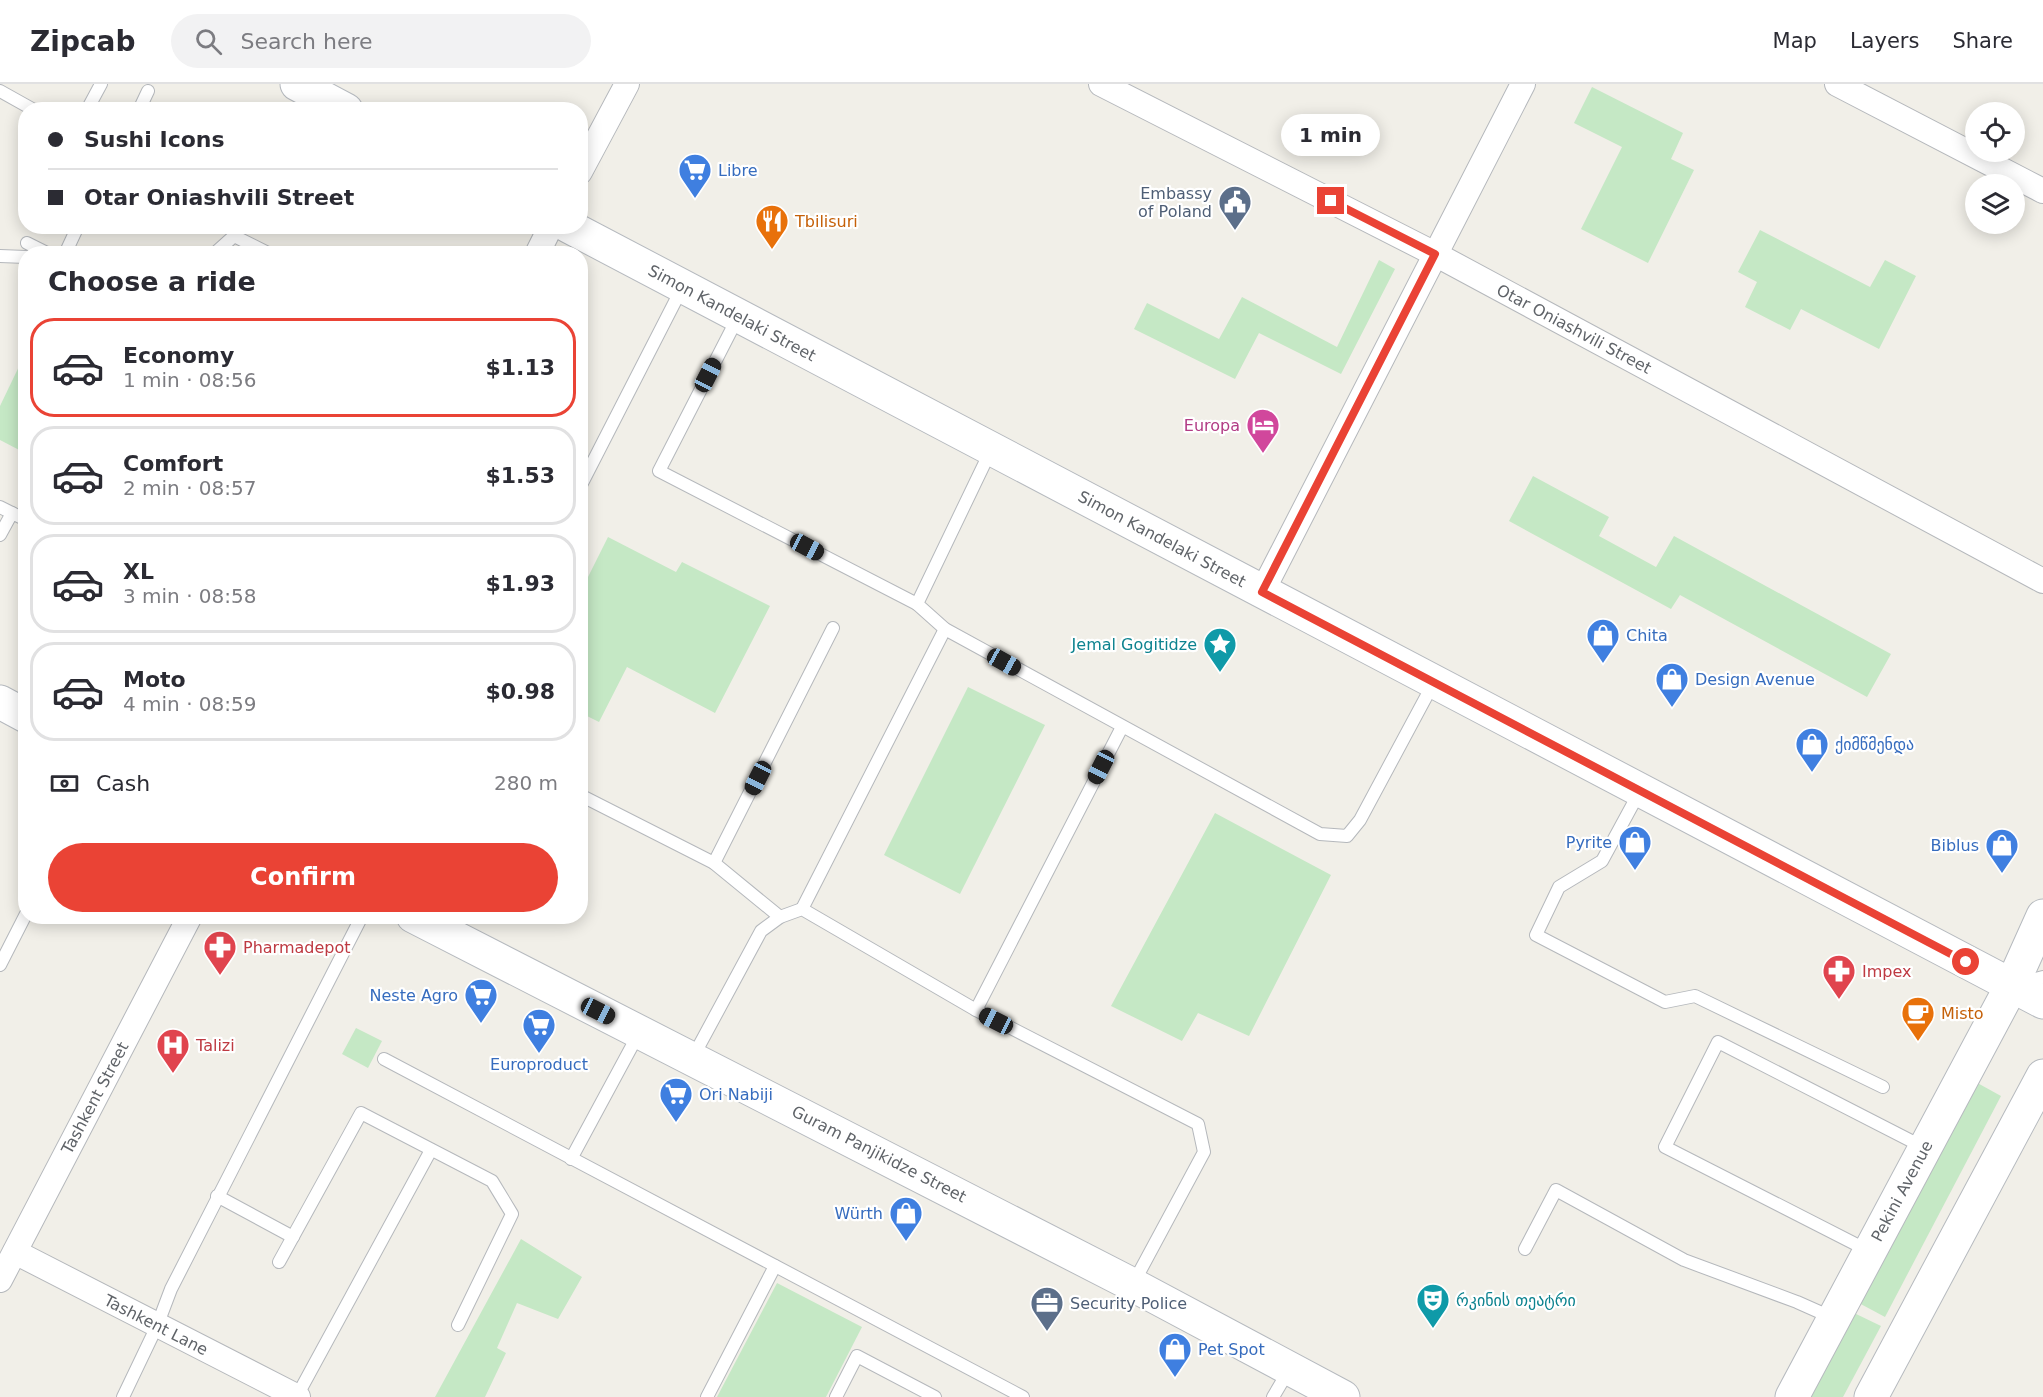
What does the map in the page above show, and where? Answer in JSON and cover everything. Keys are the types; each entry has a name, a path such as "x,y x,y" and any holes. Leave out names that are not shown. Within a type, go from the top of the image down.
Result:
{"main road":[{"path":"297,84 331,102"},
{"name":"Simon Kandelaki Street","path":"583,234 2043,1002"},
{"path":"0,702 18,712"},
{"name":"Pekini Avenue","path":"1792,1397 2012,986 2043,916"},
{"name":"Guram Panjikidze Street","path":"429,924 1133,1285 1343,1397"},
{"path":"1871,1397 2043,1076"}],"street":[{"path":"588,157 627,84"},
{"name":"Otar Oniashvili Street","path":"1101,84 1435,254 2043,581"},
{"path":"1262,592 1523,84"},
{"path":"1837,84 2043,191"},
{"name":"Tashkent Street","path":"0,1280 186,924"},
{"name":"Tashkent Lane","path":"15,1252 297,1397"}],"lane":[{"path":"91,102 100,84"},
{"path":"0,91 20,102"},
{"path":"143,102 148,91"},
{"path":"223,246 234,236 255,246"},
{"path":"27,243 33,246"},
{"path":"0,256 18,257"},
{"path":"588,471 683,287"},
{"path":"738,316 659,471 917,604 945,629 1320,834 1347,836 1359,820 1434,682"},
{"path":"917,604 991,449"},
{"path":"0,507 18,516"},
{"path":"0,535 12,513"},
{"path":"714,863 833,628"},
{"path":"693,1058 761,931 780,917 802,909 945,629"},
{"path":"976,1010 1122,727"},
{"path":"1640,790 1602,861 1559,887 1536,935 1665,1002 1695,996 1883,1087"},
{"path":"588,799 714,863 780,917"},
{"path":"802,909 976,1010 1198,1124 1204,1152 1133,1285"},
{"path":"0,964 21,924"},
{"path":"123,1397 158,1326 171,1289 217,1196 358,924"},
{"path":"2012,986 2043,977"},
{"path":"572,1159 640,1032"},
{"path":"1870,1252 1665,1147 1718,1042 1925,1148"},
{"path":"384,1059 1023,1397"},
{"path":"279,1262 361,1113 492,1181 512,1214 458,1326"},
{"path":"297,1397 431,1150"},
{"path":"1525,1249 1556,1190 1684,1260 1834,1318"},
{"path":"217,1196 294,1237"},
{"path":"707,1397 775,1266"},
{"path":"836,1397 857,1356 935,1397"},
{"path":"1273,1397 1289,1369"}],"green space":[{"path":"1592,87 1683,133 1671,159 1694,170 1648,263 1581,229 1622,147 1574,123"},
{"path":"1760,230 1870,287 1885,260 1916,276 1879,349 1801,309 1790,330 1745,307 1757,282 1738,272"},
{"path":"1379,260 1395,269 1341,374 1259,333 1235,379 1134,329 1147,303 1219,339 1242,297 1337,347"},
{"path":"18,369 18,449 0,440 0,406"},
{"path":"1533,476 1609,517 1599,536 1656,567 1674,536 1891,654 1867,697 1680,595 1671,609 1509,521"},
{"path":"608,537 676,572 682,562 770,606 715,713 627,667 599,722 588,716 588,577"},
{"path":"968,687 1045,725 960,894 884,855"},
{"path":"1215,813 1331,875 1249,1036 1198,1013 1182,1041 1111,1006"},
{"path":"356,1028 382,1041 368,1068 342,1054"},
{"path":"1972,1080 2001,1096 1885,1317 1857,1302"},
{"path":"521,1239 582,1277 558,1319 517,1303 497,1348 506,1353 485,1397 435,1397"},
{"path":"777,1283 862,1327 826,1397 717,1397"},
{"path":"1852,1312 1881,1326 1843,1397 1808,1397"}],"place":[{"name":"Libre","path":"695,199"},
{"name":"Embassy of Poland","path":"1235,231"},
{"name":"Tbilisuri","path":"772,250"},
{"name":"Europa","path":"1263,454"},
{"name":"Chita","path":"1603,664"},
{"name":"Jemal Gogitidze","path":"1220,673"},
{"name":"Design Avenue","path":"1672,708"},
{"name":"ქიმწმენდა","path":"1812,773"},
{"name":"Pyrite","path":"1635,871"},
{"name":"Biblus","path":"2002,874"},
{"name":"Pharmadepot","path":"220,976"},
{"name":"Impex","path":"1839,1000"},
{"name":"Neste Agro","path":"481,1024"},
{"name":"Misto","path":"1918,1042"},
{"name":"Europroduct","path":"539,1054"},
{"name":"Talizi","path":"173,1074"},
{"name":"Ori Nabiji","path":"676,1123"},
{"name":"Würth","path":"906,1242"},
{"name":"რკინის თეატრი","path":"1433,1329"},
{"name":"Security Police","path":"1047,1332"},
{"name":"Pet Spot","path":"1175,1378"}],"route":[{"path":"1331,201 1435,254 1262,592 1966,962"}]}
